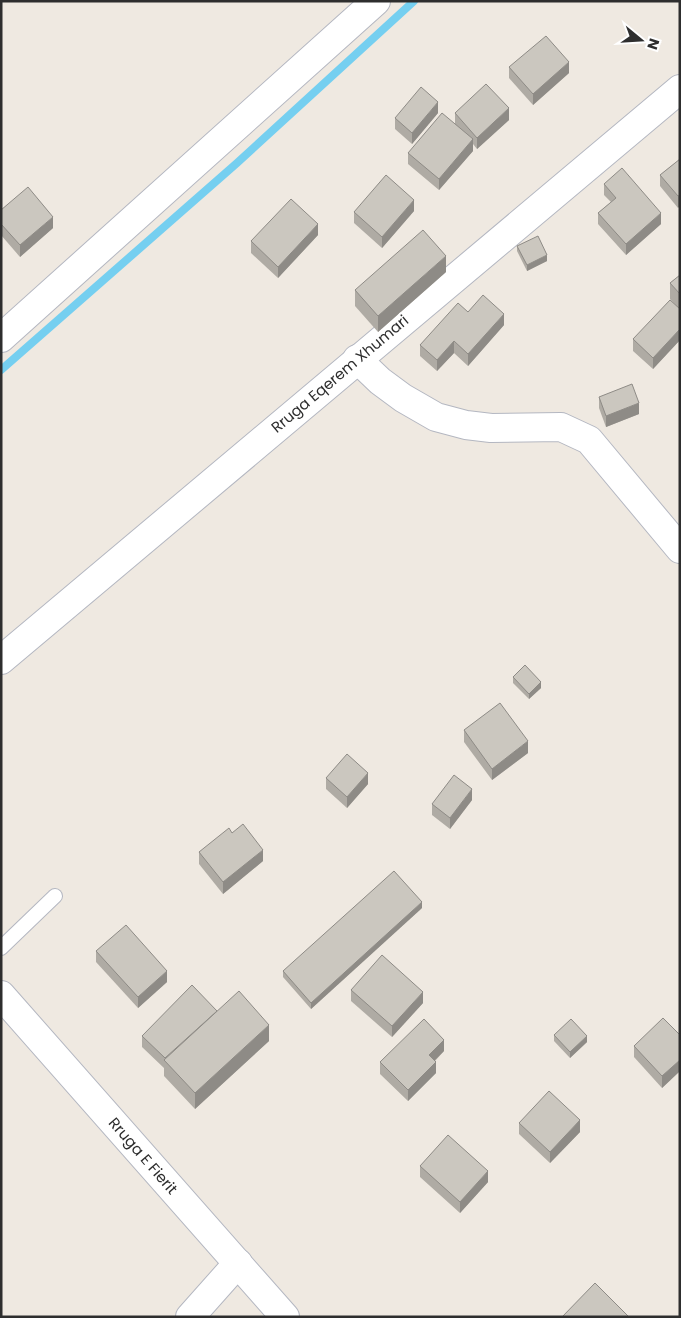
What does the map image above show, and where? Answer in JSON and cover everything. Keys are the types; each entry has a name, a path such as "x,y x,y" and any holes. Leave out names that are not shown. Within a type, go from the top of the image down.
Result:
{"street":[{"path":"1,338 376,1"},
{"name":"Rruga Eqerem Xhumari","path":"1,660 680,89"},
{"path":"357,359 380,381 403,398 436,417 466,425 492,428 561,427 589,440 680,549"},
{"name":"Rruga E Fierit","path":"4,1004 285,1317"},
{"path":"190,1317 238,1263"}],"lane":[{"path":"1,948 55,896"}],"building":[{"path":"546,36 569,62 533,94 509,67"},
{"path":"486,84 509,108 477,138 455,113"},
{"path":"421,87 438,102 412,133 395,118"},
{"path":"442,113 473,139 439,179 408,153"},
{"path":"680,159 680,195 678,196 660,175"},
{"path":"622,168 661,213 626,244 598,213 616,198 604,184"},
{"path":"386,175 414,200 382,237 354,212"},
{"path":"28,187 53,217 20,245 1,224 1,210"},
{"path":"291,199 318,224 278,267 251,241"},
{"path":"423,230 446,256 378,316 355,290"},
{"path":"538,236 547,255 527,265 517,246"},
{"path":"680,275 680,294 670,283"},
{"path":"483,295 504,314 468,354 454,341 437,360 420,345 458,303 468,312"},
{"path":"670,300 680,309 680,329 653,358 633,339"},
{"path":"632,384 639,403 606,416 599,397"},
{"path":"525,665 541,682 529,694 513,677"},
{"path":"500,703 528,741 492,769 464,730"},
{"path":"347,754 368,773 347,797 326,778"},
{"path":"454,775 472,789 450,818 432,804"},
{"path":"243,824 263,850 223,882 199,852 229,828 232,833"},
{"path":"394,871 422,902 311,1003 283,971"},
{"path":"126,925 167,971 138,997 96,951"},
{"path":"382,955 423,992 392,1026 351,990"},
{"path":"192,985 217,1011 165,1058 142,1036"},
{"path":"239,991 269,1025 195,1093 164,1060"},
{"path":"663,1018 680,1035 680,1060 662,1076 634,1046"},
{"path":"424,1019 444,1040 429,1055 436,1062 408,1090 380,1062"},
{"path":"571,1019 587,1036 570,1052 554,1035"},
{"path":"549,1091 580,1120 550,1152 519,1123"},
{"path":"448,1135 488,1171 460,1202 420,1166"},
{"path":"595,1283 629,1317 562,1317"}],"waterway":[{"path":"1,370 237,163 414,1"}]}
